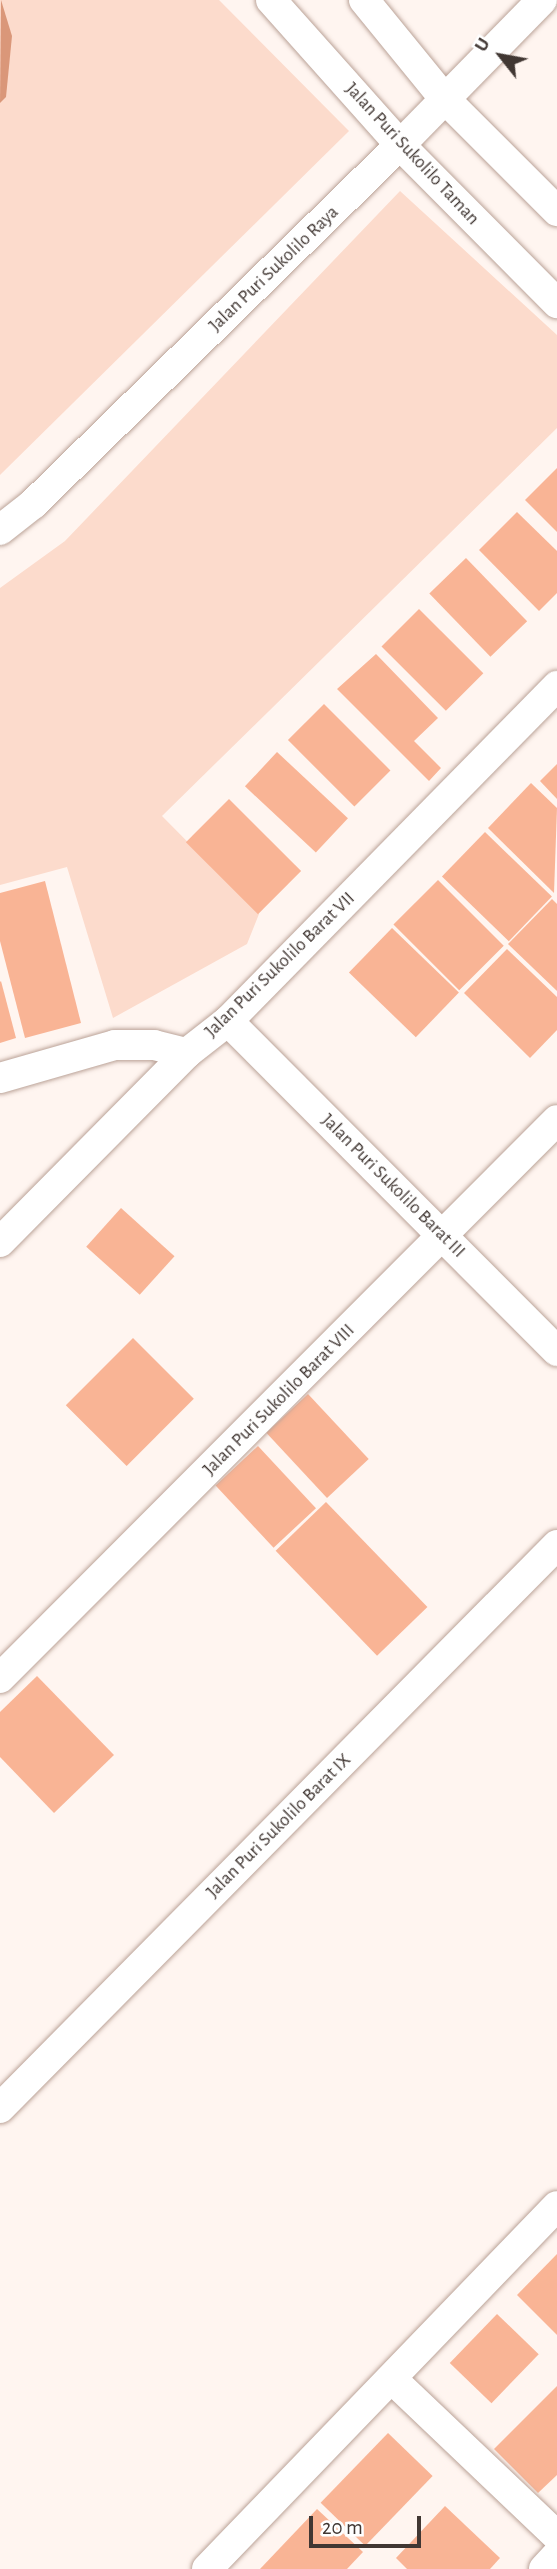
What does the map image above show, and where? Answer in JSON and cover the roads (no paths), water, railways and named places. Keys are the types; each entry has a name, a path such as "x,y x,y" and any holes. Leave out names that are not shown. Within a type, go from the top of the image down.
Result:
{"street":[{"name":"Jalan Puri Sukolilo Taman","path":"271,0 400,145 556,299"},
{"path":"364,0 444,98 557,211"},
{"name":"Jalan Puri Sukolilo Raya","path":"0,530 33,504 400,145 541,0"},
{"name":"Jalan Puri Sukolilo Barat VII","path":"0,1242 187,1053 229,1021 557,686"},
{"name":"Jalan Puri Sukolilo Barat III","path":"229,1021 557,1351"},
{"path":"0,1077 115,1045 154,1045 187,1053"},
{"name":"Jalan Puri Sukolilo Barat VIII","path":"0,1678 557,1120"},
{"name":"Jalan Puri Sukolilo Barat IX","path":"0,2108 557,1545"},
{"path":"207,2569 557,2206"},
{"path":"392,2379 557,2536"},
{"path":"544,2569 557,2555"}]}
